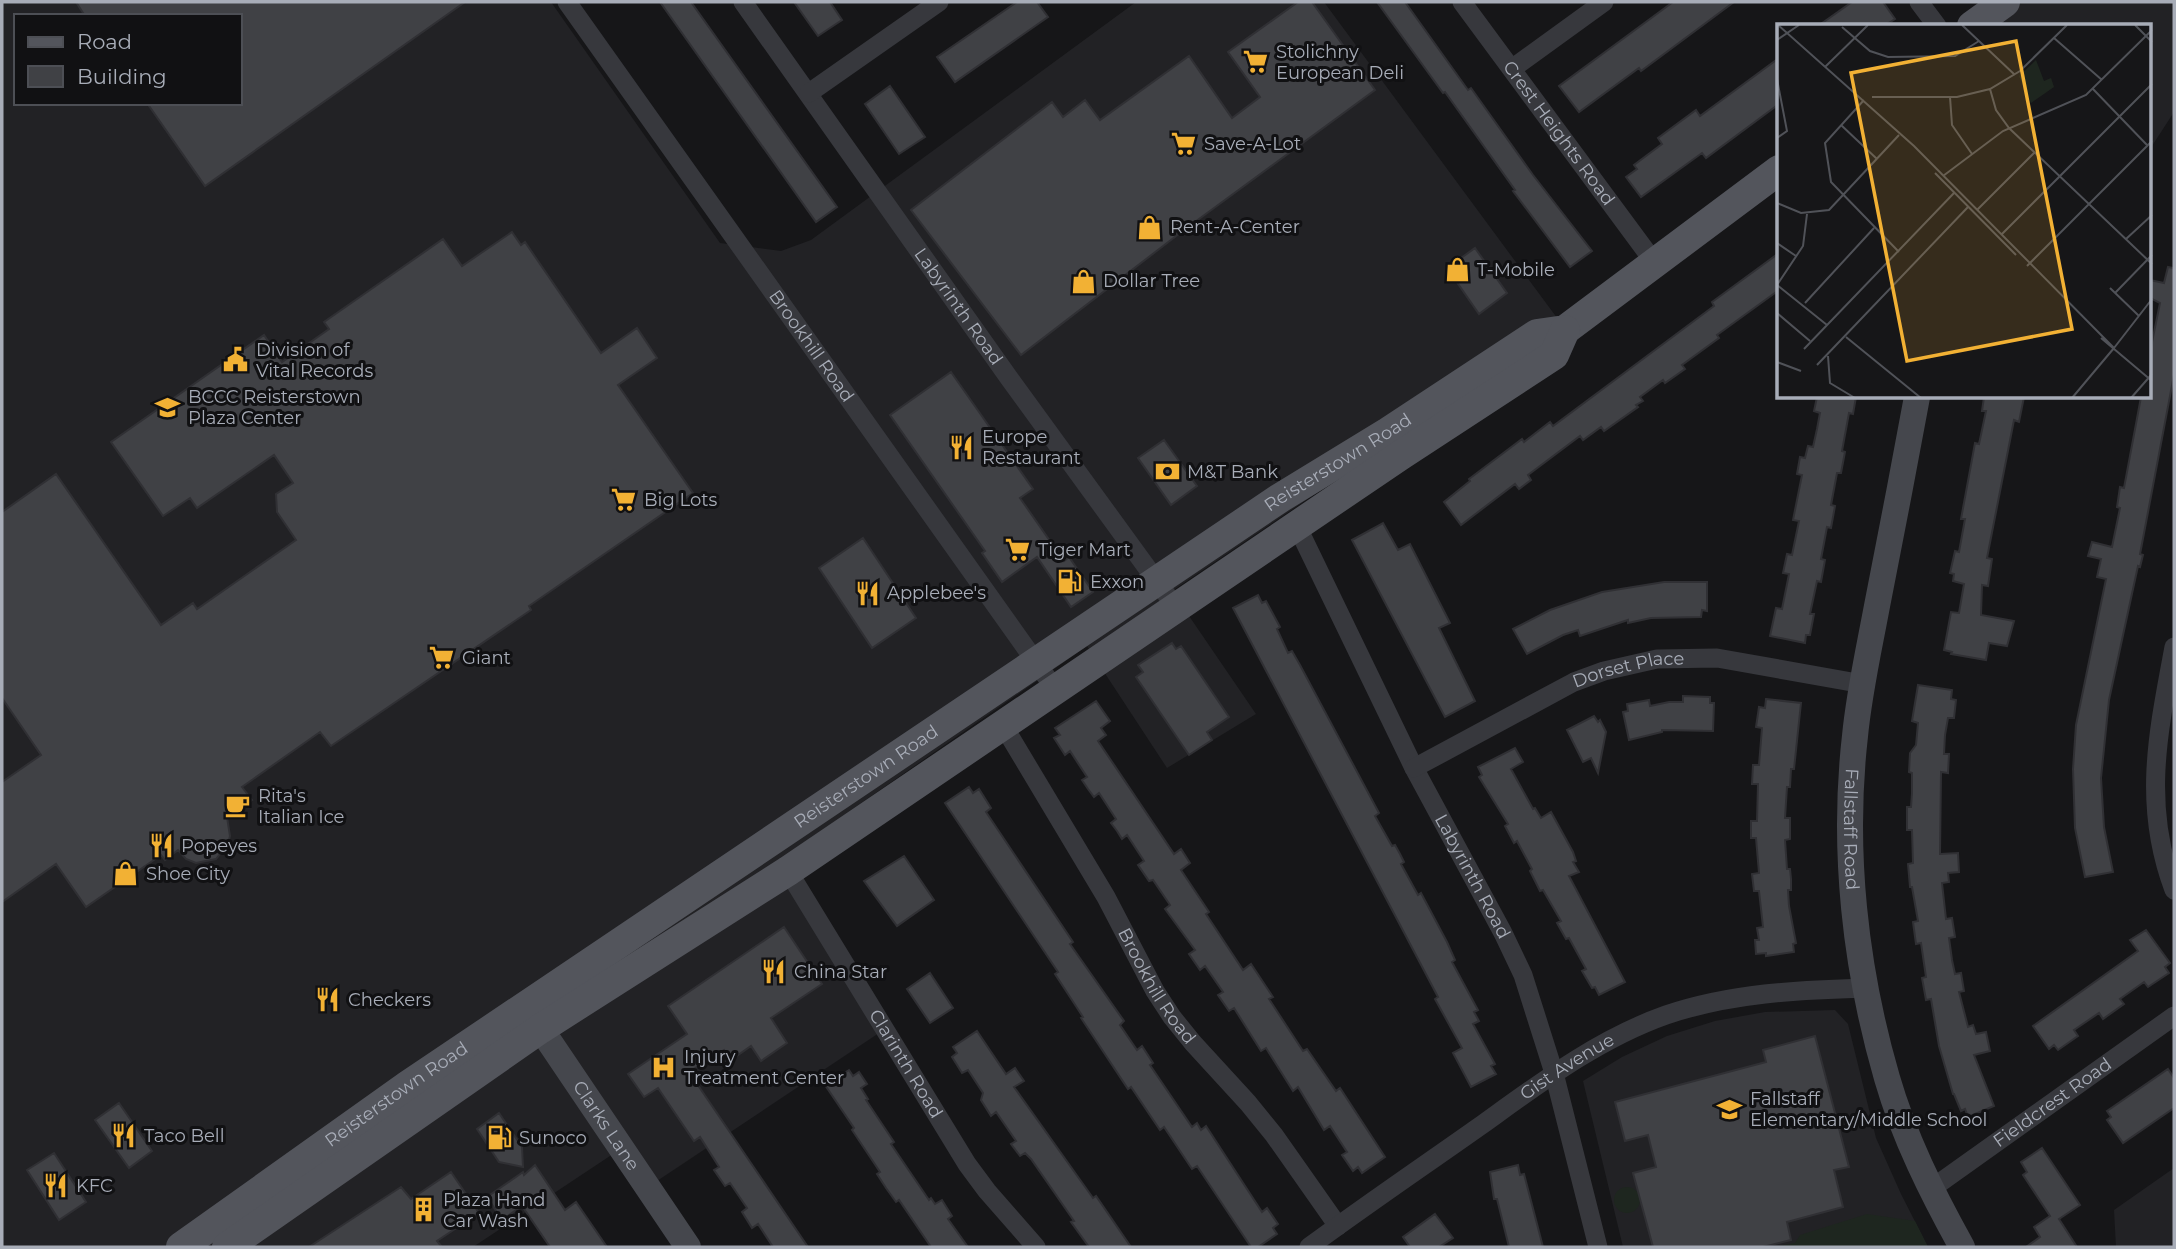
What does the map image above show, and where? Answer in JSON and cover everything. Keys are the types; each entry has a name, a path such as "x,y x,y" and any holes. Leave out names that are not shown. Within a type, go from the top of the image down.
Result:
{"main road":[{"path":"1975,24 2006,2"},
{"path":"2007,24 2019,2"},
{"name":"Reisterstown Road","path":"181,1247 286,1171 533,1017 788,871 1401,455 1554,355 1565,330 1777,171"},
{"name":"Reisterstown Road","path":"227,1247 533,1017 873,772 1280,498 1388,432 1536,334 1565,330"},
{"path":"788,871 785,853 856,803 873,772"},
{"path":"218,1247 218,1236 262,1203 286,1171"}],"street":[{"name":"Brookhill Road","path":"568,2 1055,689"},
{"name":"Labyrinth Road","path":"743,2 1009,378 1177,609"},
{"path":"809,93 939,2"},
{"name":"Crest Heights Road","path":"1462,2 1654,262"},
{"path":"1513,68 1604,2"},
{"path":"1919,2 1936,24"},
{"name":"Fallstaff Road","path":"1917,399 1855,736 1849,822 1853,902 1866,988 1887,1078 1909,1141 1962,1247"},
{"name":"Labyrinth Road","path":"1297,526 1414,768 1523,975 1554,1073 1598,1247"},
{"path":"2174,647 2155,754 2156,817 2174,890"},
{"name":"Dorset Place","path":"1414,768 1574,682 1604,671 1657,659 1717,658 1863,684"},
{"name":"Brookhill Road","path":"1003,724 1172,1017 1274,1135 1338,1226"},
{"name":"Clarinth Road","path":"788,871 967,1164 1036,1247"},
{"name":"Gist Avenue","path":"1309,1247 1554,1073 1635,1027 1700,1005 1771,992 1866,988"},
{"name":"Fieldcrest Road","path":"1931,1189 2174,1016"},
{"name":"Clarks Lane","path":"533,1017 688,1247"}],"shaded area":[{"path":"2,2 551,2 720,243 781,251 811,240 1136,2 1324,2 1563,326 1172,591 1256,714 1167,768 1087,646 775,863 885,1029 648,1187 622,1148 473,1247 2,1247"},
{"path":"2003,2 2174,2 2174,112 2152,146 2152,24 1972,24"},
{"name":"Fallstaff Elementary/Middle School","path":"1835,1010 1848,1024 1876,1138 1928,1247 1623,1247 1583,1081 1622,1057 1667,1036 1715,1021 1765,1012"},
{"path":"2174,1168 2174,1247 2116,1247 2114,1210"},
{"path":"1627,1187 1636,1191 1640,1200 1636,1209 1627,1213 1618,1209 1614,1200 1618,1191"},
{"path":"1867,1214 1915,1221 1928,1247 1773,1247 1795,1243 1800,1235"}],"building":[{"path":"76,2 465,2 205,186 148,105 242,105 242,14 84,14"},
{"path":"660,2 691,2 837,207 816,222"},
{"path":"794,2 830,2 842,20 818,36"},
{"path":"1017,2 1037,2 1048,17 955,82 937,57"},
{"path":"1298,2 1312,2 1375,90 1184,230 1021,355 911,210 1052,102 1063,117 1085,100 1100,120 1189,56 1232,118 1260,97 1228,52"},
{"path":"1377,2 1405,2 1468,90 1471,88 1592,251 1570,267"},
{"path":"1673,2 1734,2 1641,71 1639,68 1579,112 1559,86"},
{"path":"1852,2 1883,2 1895,19 1887,24 1821,24"},
{"path":"1777,59 1777,105 1706,158 1702,153 1641,197 1626,177 1637,169 1634,165 1662,144 1658,138 1696,110 1700,116"},
{"path":"890,86 925,137 899,154 865,104"},
{"path":"512,232 521,245 525,242 601,353 637,328 657,358 618,385 693,493 529,606 531,610 331,746 320,732 242,787 252,800 227,817 230,836 228,844 216,859 196,863 186,859 178,850 165,860 161,855 86,907 56,864 2,902 2,782 41,755 2,698 2,512 56,474 161,625 193,603 197,609 296,540 277,512 276,494 293,483 274,455 197,508 190,498 163,516 111,442 264,335 282,362 329,329 324,322 443,239 462,266"},
{"path":"1475,248 1507,293 1479,314 1447,268"},
{"path":"1777,254 1777,291 1717,335 1719,338 1682,365 1685,369 1665,383 1663,380 1640,397 1643,401 1636,405 1638,407 1604,431 1601,427 1583,440 1580,436 1528,475 1531,480 1519,489 1515,484 1461,525 1444,502 1470,481 1469,479 1522,439 1524,442 1550,422 1553,426 1714,306 1712,302"},
{"path":"2168,267 2174,268 2174,375 2140,554 2143,555 2140,567 2138,566 2109,700 2101,778 2104,827 2113,872 2085,877 2075,828 2073,769 2076,725 2106,579 2097,577 2101,559 2088,556 2092,542 2112,547 2120,508 2117,507 2120,487 2124,488 2141,399 2152,399 2152,342 2160,303 2152,299 2152,280 2164,283"},
{"path":"951,372 1033,489 1020,498 1064,561 1069,557 1093,592 1071,607 1037,557 1002,582 982,553 985,551 890,415"},
{"path":"1817,399 1856,399 1853,414 1849,413 1841,473 1837,473 1831,505 1835,506 1831,528 1827,527 1821,559 1825,560 1821,582 1817,581 1810,614 1814,614 1810,635 1806,635 1805,643 1770,636 1776,608 1782,609 1789,574 1783,573 1787,554 1792,555 1799,521 1793,520 1802,475 1797,474 1800,457 1805,458 1808,446 1813,447 1820,413 1814,411"},
{"path":"1984,399 2024,399 2019,422 2014,420 1987,558 1992,559 1988,586 1982,585 1981,615 2014,621 2007,646 1989,643 1986,660 1951,654 1952,652 1944,650 1951,612 1959,613 1964,584 1953,581 1954,574 1950,573 1955,551 1959,552 1965,519 1961,519 1975,443 1979,444 1986,411 1982,411"},
{"name":"M&T Bank","path":"1164,440 1197,486 1171,505 1138,458"},
{"path":"1383,523 1398,550 1410,544 1450,623 1439,628 1475,701 1445,717 1352,540"},
{"name":"Applebee's","path":"863,538 916,618 872,648 819,568"},
{"path":"1664,582 1707,582 1707,611 1702,610 1701,617 1651,618 1628,623 1628,620 1580,636 1578,630 1527,654 1513,629 1550,610 1602,592"},
{"path":"1258,595 1262,603 1266,601 1280,627 1277,629 1288,653 1292,651 1300,665 1379,813 1375,816 1392,846 1395,845 1400,854 1404,862 1401,864 1418,895 1421,893 1447,942 1455,960 1452,962 1478,1010 1474,1012 1479,1021 1473,1024 1495,1064 1491,1066 1496,1074 1471,1087 1453,1053 1462,1048 1435,999 1438,997 1233,608"},
{"path":"1172,643 1176,649 1181,646 1229,717 1207,732 1212,740 1189,755 1136,677 1143,672 1138,665"},
{"path":"1918,685 1952,690 1951,699 1956,700 1954,718 1948,718 1945,735 1944,754 1949,754 1948,773 1941,772 1940,854 1958,853 1959,872 1948,873 1949,882 1942,883 1946,919 1952,918 1955,937 1949,938 1952,960 1955,974 1961,973 1964,991 1959,992 1968,1027 1973,1025 1976,1034 1986,1032 1990,1051 1974,1055 1994,1106 1968,1117 1965,1109 1961,1111 1953,1094 1939,1046 1931,999 1926,1000 1921,943 1916,944 1913,922 1918,921 1910,887 1908,864 1913,863 1912,830 1907,830 1907,807 1911,807 1910,753 1916,745 1918,723 1912,721"},
{"path":"1683,696 1710,697 1710,703 1714,703 1713,731 1662,730 1629,740 1623,712 1628,711 1627,704 1649,700 1650,706 1683,702"},
{"path":"1766,699 1801,703 1794,769 1791,769 1790,787 1787,787 1785,818 1790,818 1790,839 1785,840 1787,869 1790,869 1791,879 1791,890 1788,890 1789,906 1796,943 1793,944 1794,952 1766,956 1766,953 1756,954 1755,940 1759,940 1757,928 1763,927 1759,891 1754,891 1752,874 1759,873 1756,838 1751,838 1751,821 1757,821 1758,784 1752,784 1753,765 1759,765 1762,728 1756,727 1759,707 1765,708"},
{"path":"1096,701 1110,721 1101,728 1106,735 1098,741 1174,854 1181,849 1190,863 1181,870 1209,912 1206,914 1243,970 1251,964 1273,997 1269,999 1303,1051 1307,1049 1336,1091 1340,1088 1385,1157 1362,1173 1358,1167 1353,1171 1342,1155 1347,1152 1330,1126 1324,1130 1298,1087 1293,1091 1266,1048 1261,1051 1234,1008 1229,1011 1218,995 1223,992 1205,966 1200,970 1189,954 1195,950 1165,909 1170,905 1153,880 1149,881 1138,865 1144,861 1127,835 1122,839 1111,823 1116,819 1099,793 1094,797 1088,789 1082,780 1087,777 1070,751 1065,755 1054,738 1060,735 1055,728"},
{"path":"1594,716 1598,722 1600,720 1606,732 1598,773 1591,758 1583,762 1567,730"},
{"path":"1515,748 1523,762 1511,769 1533,809 1535,808 1541,818 1551,812 1573,852 1576,861 1573,862 1579,872 1569,876 1625,982 1599,995 1582,971 1586,969 1569,938 1566,939 1557,923 1561,921 1543,890 1540,891 1517,841 1514,843 1505,826 1508,824 1479,777 1482,775 1478,767"},
{"path":"969,787 973,793 979,789 991,808 986,812 1073,942 1070,944 1124,1021 1120,1025 1137,1050 1142,1046 1153,1063 1150,1065 1192,1127 1197,1123 1201,1130 1206,1126 1262,1212 1267,1208 1278,1224 1273,1228 1277,1234 1258,1247 1251,1247 1197,1166 1192,1169 1164,1127 1160,1130 1131,1087 1128,1089 1081,1018 1083,1017 1055,974 1058,972 945,803"},
{"path":"904,856 934,900 897,926 864,881"},
{"path":"784,927 822,984 771,1018 787,1043 761,1061 751,1046 731,1060 724,1050 689,1072 808,1247 773,1247 758,1224 752,1228 742,1212 747,1208 730,1183 725,1186 714,1170 719,1167 700,1137 694,1141 658,1088 644,1097 628,1074 687,1034 668,1006"},
{"path":"2146,930 2170,963 2165,967 2169,973 2148,987 2144,982 2120,999 2124,1004 2103,1019 2099,1013 2074,1030 2078,1036 2058,1050 2054,1045 2049,1049 2033,1026 2138,951 2130,940"},
{"path":"930,973 953,1008 930,1023 907,989"},
{"path":"977,1031 1006,1074 1015,1068 1024,1081 1014,1087 1131,1247 1089,1247 1031,1159 1025,1153 1020,1156 1011,1144 1016,1141 996,1112 991,1116 981,1100 983,1093 968,1070 962,1073 952,1057 957,1053 953,1047"},
{"path":"1815,1036 1849,1167 1834,1170 1843,1207 1787,1222 1791,1240 1763,1247 1653,1247 1633,1173 1656,1167 1648,1135 1625,1141 1615,1102 1766,1062 1763,1050"},
{"path":"2168,1069 2174,1078 2174,1108 2123,1143 2107,1120 2111,1117 2107,1111"},
{"path":"849,1070 853,1076 859,1072 867,1084 861,1088 868,1099 866,1100 894,1142 891,1144 929,1200 931,1198 935,1204 942,1200 952,1216 948,1219 968,1247 931,1247 899,1200 896,1202 886,1188 877,1174 880,1172 852,1130 854,1128 825,1085"},
{"name":"Taco Bell","path":"119,1103 152,1151 129,1168 95,1120"},
{"name":"Sunoco","path":"499,1113 522,1147 523,1167 499,1162 477,1129"},
{"path":"2042,1148 2080,1205 2059,1219 2077,1247 2026,1247 2040,1237 2034,1227 2050,1216 2023,1175 2027,1172 2021,1162"},
{"name":"KFC","path":"54,1153 86,1202 59,1220 27,1170"},
{"path":"535,1165 565,1210 576,1202 607,1247 550,1247 522,1206 502,1220 487,1197 523,1172 524,1175"},
{"path":"1518,1165 1520,1175 1524,1174 1543,1247 1509,1247 1497,1199 1494,1199 1490,1172"},
{"name":"Plaza Hand Car Wash","path":"451,1172 479,1213 437,1241 442,1247 309,1247 401,1187 411,1199"},
{"path":"1435,1214 1453,1238 1439,1247 1410,1247 1403,1237"}],"place":[{"name":"Stolichny European Deli","path":"1256,62"},
{"name":"Save-A-Lot","path":"1184,144"},
{"name":"Rent-A-Center","path":"1150,227"},
{"name":"T-Mobile","path":"1457,270"},
{"name":"Dollar Tree","path":"1083,281"},
{"name":"Division of Vital Records","path":"236,360"},
{"name":"BCCC Reisterstown Plaza Center","path":"168,407"},
{"name":"Europe Restaurant","path":"962,447"},
{"name":"M&T Bank","path":"1167,472"},
{"name":"Big Lots","path":"624,500"},
{"name":"Tiger Mart","path":"1018,550"},
{"name":"Exxon","path":"1070,582"},
{"name":"Applebee's","path":"867,593"},
{"name":"Giant","path":"442,658"},
{"name":"Rita's Italian Ice","path":"238,806"},
{"name":"Popeyes","path":"161,846"},
{"name":"Shoe City","path":"126,874"},
{"name":"China Star","path":"774,972"},
{"name":"Checkers","path":"328,1000"},
{"name":"Injury Treatment Center","path":"664,1067"},
{"name":"Fallstaff Elementary/Middle School","path":"1730,1109"},
{"name":"Taco Bell","path":"124,1136"},
{"name":"Sunoco","path":"499,1138"},
{"name":"KFC","path":"56,1186"},
{"name":"Plaza Hand Car Wash","path":"423,1210"}]}
